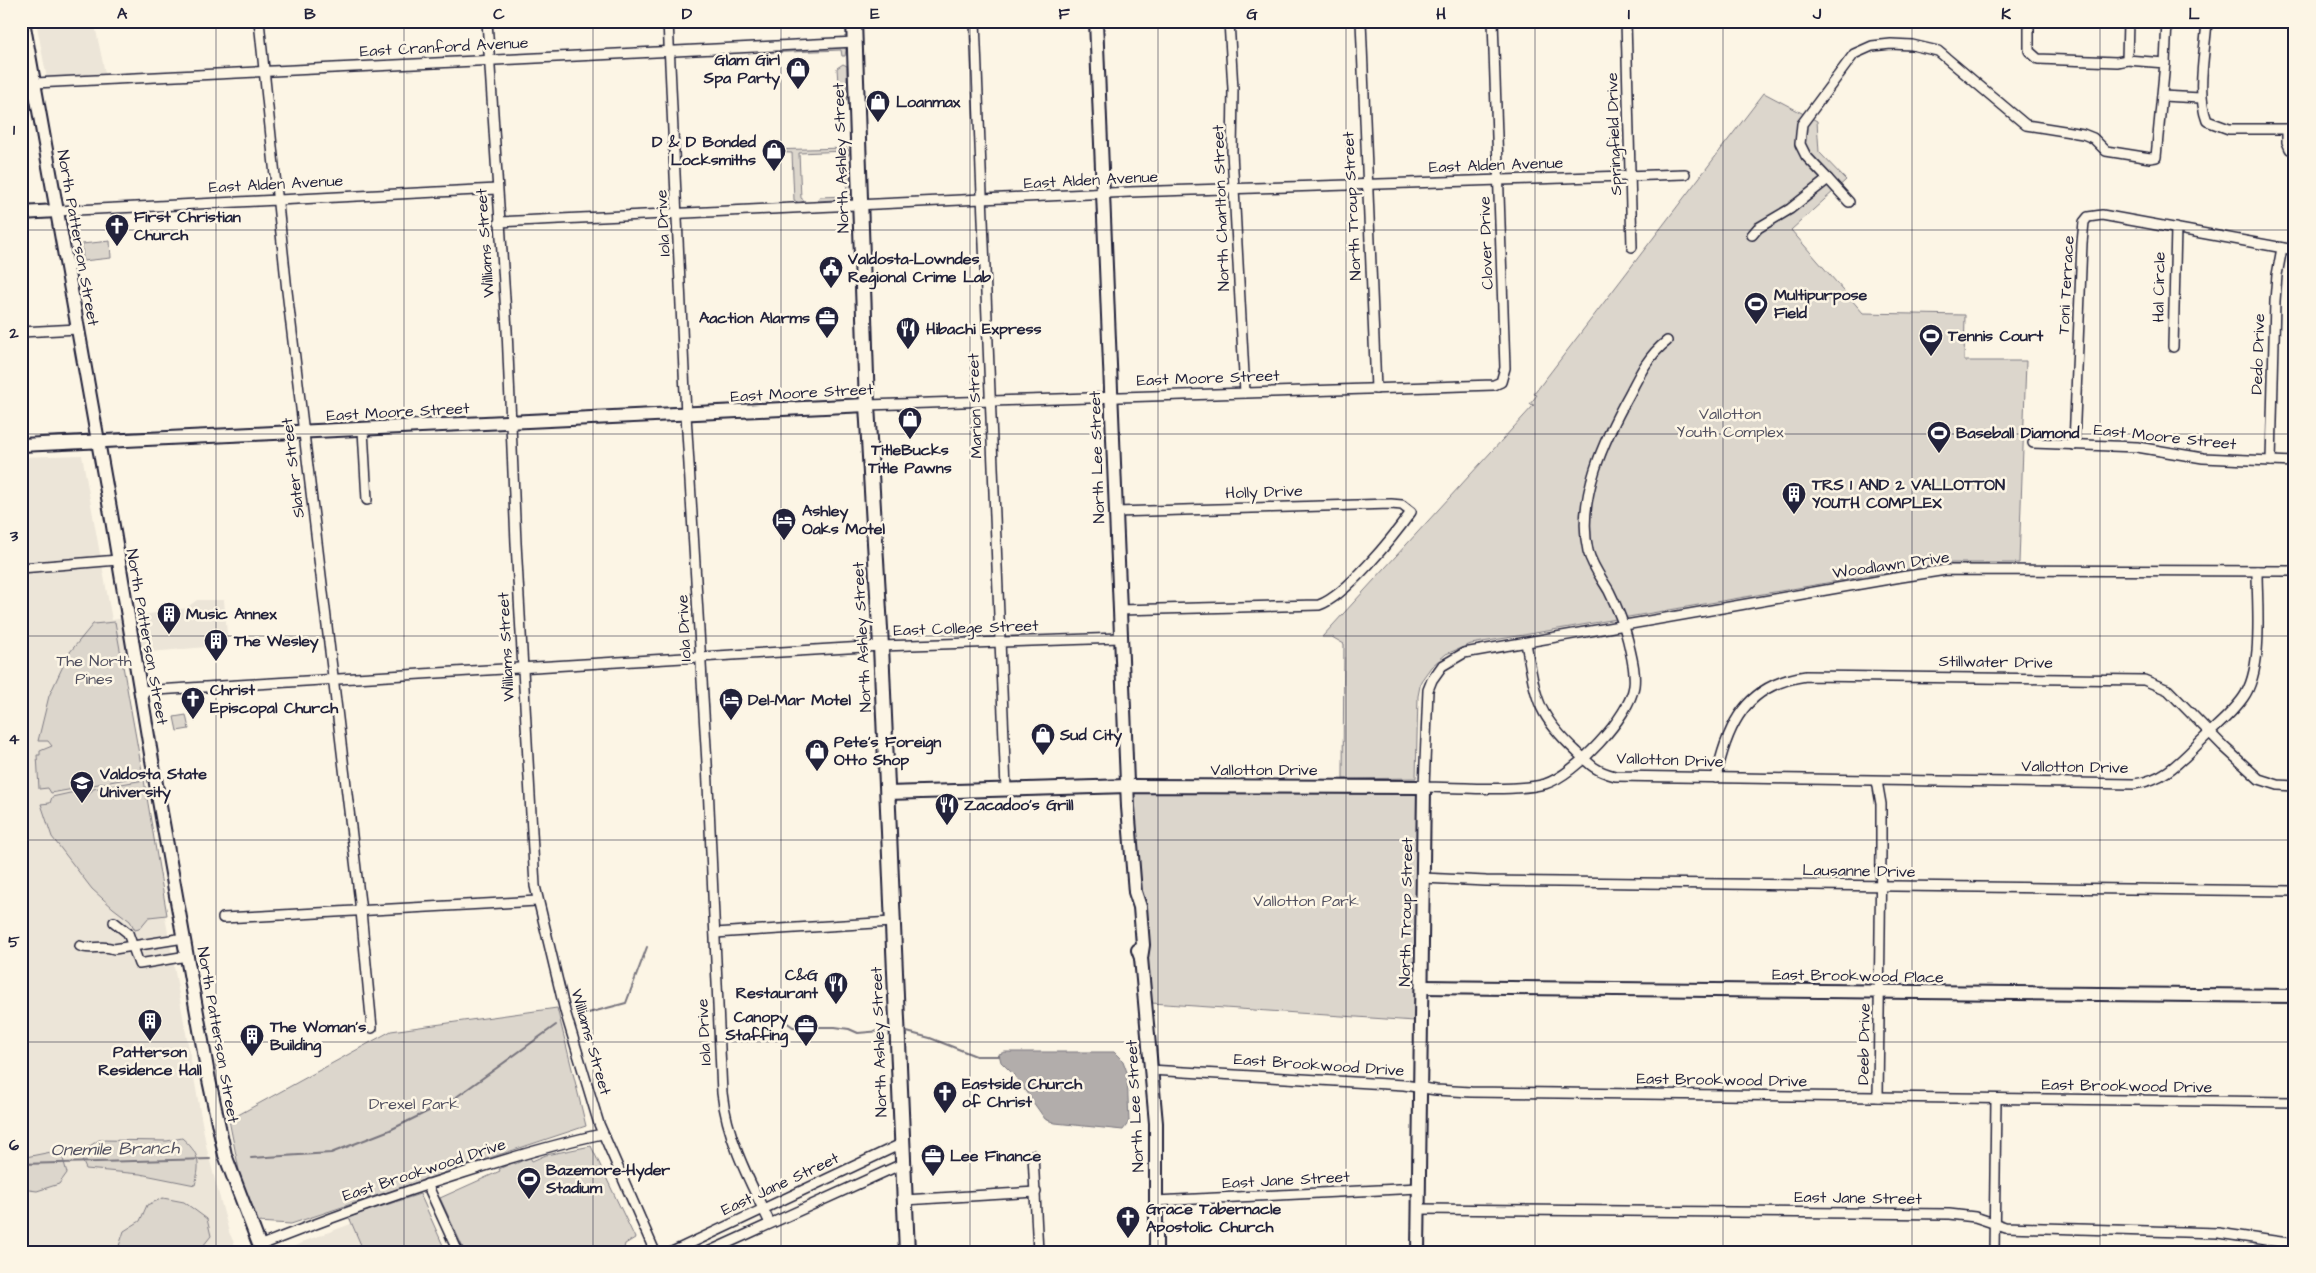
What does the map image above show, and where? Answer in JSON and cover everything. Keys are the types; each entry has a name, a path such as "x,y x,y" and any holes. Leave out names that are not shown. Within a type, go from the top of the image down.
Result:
{"main road":[{"name":"North Ashley Street","path":"854,21 867,405 881,646 907,1252"}],"street":[{"name":"North Patterson Street","path":"24,21 187,956 224,1152 256,1250"},
{"name":"Slater Street","path":"259,21 304,434 361,911 372,1028"},
{"name":"Williams Street","path":"487,21 507,330 522,669 537,901 565,1011 602,1134 656,1252"},
{"name":"Iola Drive","path":"668,21 686,415 701,657 724,1115 732,1140 770,1223"},
{"name":"Marion Street","path":"975,21 1006,789"},
{"name":"North Lee Street","path":"1096,21 1120,638 1135,892 1133,908 1137,946 1141,958 1156,1126 1156,1252"},
{"name":"North Charlton Street","path":"1229,21 1233,89 1234,189 1244,394"},
{"name":"North Troup Street","path":"1361,21 1376,389"},
{"name":"Clover Drive","path":"1493,21 1504,374"},
{"name":"Springfield Drive","path":"1626,21 1632,247"},
{"path":"2030,21 2029,51 2038,58 2117,62 2127,60 2165,63"},
{"path":"2127,60 2128,21"},
{"path":"1849,202 1806,156 1800,144 1802,124 1810,110 1854,54 1872,46 1912,44 1938,52 2026,125 2084,134 2093,138 2106,151 2150,158 2156,157 2167,21"},
{"path":"2207,21 2202,98 2202,108 2207,121 2228,129 2291,129 2287,142 2290,149 2295,149"},
{"name":"East Cranford Avenue","path":"21,94 36,88 265,71 854,42"},
{"path":"2162,96 2202,98"},
{"name":"East Alden Avenue","path":"499,222 860,204 1368,184 1685,174"},
{"path":"1752,235 1758,228 1790,209 1828,179"},
{"name":"East Alden Avenue","path":"57,211 497,189"},
{"path":"21,213 57,211"},
{"name":"Toni Terrace","path":"2074,444 2084,222 2088,217 2102,216 2176,228"},
{"path":"2176,228 2295,250"},
{"name":"Hal Circle","path":"2173,347 2176,228"},
{"name":"Dedo Drive","path":"2271,461 2275,301 2282,248"},
{"path":"21,332 78,329"},
{"path":"1526,642 1536,693 1542,712 1557,734 1584,759 1624,712 1634,685 1634,669 1624,625 1588,552 1586,530 1589,500 1600,454 1617,417 1649,358 1667,341"},
{"name":"East Moore Street","path":"21,445 304,434 867,405 1494,385 1501,382 1504,374"},
{"path":"363,430 367,500"},
{"name":"East Moore Street","path":"2033,443 2137,447 2203,458 2295,462"},
{"name":"Holly Drive","path":"1115,512 1391,504 1402,505 1411,512 1381,549 1330,602 1319,606 1119,610"},
{"path":"21,568 118,560"},
{"name":"Woodlawn Drive","path":"1526,642 1946,570 2295,571"},
{"name":"Vallotton Drive","path":"887,793 1128,786 1530,787 1560,778 1584,759 1594,769 1615,776 2134,784 2148,782 2162,776 2175,767 2239,703 2252,680 2256,662 2257,570"},
{"name":"East College Street","path":"140,692 881,646 1120,638"},
{"name":"North Troup Street","path":"1418,1252 1424,786 1428,690 1437,672 1449,660 1464,654 1526,642"},
{"name":"Stillwater Drive","path":"1716,778 1726,737 1737,716 1746,705 1775,684 1806,676 2144,680 2168,690 2259,779 2278,785 2295,786"},
{"name":"Deeb Drive","path":"1877,780 1881,804 1878,1097"},
{"name":"Lausanne Drive","path":"1423,878 1486,881 2295,891"},
{"path":"222,918 537,901"},
{"path":"114,922 128,933 139,964 187,956"},
{"path":"715,933 892,922"},
{"path":"80,946 85,948 104,945 114,949 184,938"},
{"name":"East Brookwood Place","path":"1422,987 2295,996"},
{"name":"East Brookwood Drive","path":"1150,1070 1481,1092 2295,1102"},
{"path":"1994,1252 1996,1099"},
{"name":"East Brookwood Drive","path":"256,1250 345,1212 427,1184 537,1150 602,1134"},
{"name":"East Jane Street","path":"672,1252 901,1144"},
{"path":"1033,1155 1038,1252"},
{"name":"East Jane Street","path":"708,1252 902,1164"},
{"path":"427,1184 458,1252"},
{"name":"East Jane Street","path":"1155,1201 1419,1188"},
{"path":"904,1200 1036,1192"},
{"name":"East Jane Street","path":"1419,1209 1949,1214 1975,1217 2005,1227 2218,1233 2295,1244"}],"shaded area":[{"path":"36,21 94,21 105,73 47,79"},
{"name":"Valdosta State University","path":"82,455 112,620 186,608 197,600 224,600 228,645 118,655 207,1150 229,1232 238,1252 21,1252 21,457"},
{"path":"1005,1052 1114,1052 1123,1061 1127,1072 1129,1122 1123,1130 1055,1123 1045,1119 1014,1075 1001,1062 999,1054"},
{"path":"418,1199 443,1252 283,1252 305,1241"}],"green space":[{"path":"844,47 846,50 845,56 842,56 841,50 764,53 763,59 761,58 763,50"},
{"path":"843,64 847,66 847,100 839,100 837,68"},
{"name":"Vallotton Youth Complex","path":"1764,93 1817,121 1819,152 1846,180 1791,230 1863,313 1965,315 1964,361 2026,361 2019,563 1952,563 1920,567 1471,644 1446,654 1431,667 1421,681 1418,696 1416,778 1343,779 1344,644 1332,637 1322,637 1534,405 1530,404 1537,395 1534,394"},
{"path":"847,148 850,153 848,156 845,151 799,153 801,198 805,201 799,203 794,200 792,153 765,152 766,150"},
{"path":"846,170 851,171 852,196 849,199 818,201 819,197 847,196"},
{"path":"110,241 111,258 83,261 82,244"},
{"name":"The North Pines","path":"115,622 143,776 93,785 85,781 81,783 79,788 51,793 48,788 39,789 37,755 40,755 40,751 52,746 48,741 38,741 49,696 70,652 93,624"},
{"path":"186,715 189,729 177,731 174,717"},
{"path":"144,780 167,915 149,917 139,929 135,930 130,921 92,889 52,837 41,804 50,803 52,797 79,791 84,796 88,796 93,789"},
{"name":"Vallotton Park","path":"1138,791 1415,792 1419,799 1415,1021 1151,1003 1133,795"},
{"name":"Drexel Park","path":"557,1008 586,1126 291,1224 257,1222 242,1185 229,1120 391,1031"},
{"path":"182,1138 192,1148 197,1158 198,1170 195,1185 140,1174 86,1169 79,1153 99,1140 167,1141"},
{"name":"Bazemore–Hyder Stadium","path":"591,1146 635,1238 625,1244 623,1252 465,1252 440,1198 500,1171 499,1169 514,1162 515,1164 530,1157 532,1161 546,1155"},
{"path":"51,1152 62,1155 67,1173 59,1184 37,1191 21,1189 21,1158"},
{"path":"420,1194 446,1252 364,1252 349,1217"},
{"path":"163,1198 184,1202 207,1219 211,1236 199,1251 120,1252 118,1249 124,1231 140,1221 147,1205"}],"waterway":[{"name":"Onemile Branch","path":"577,1016 626,1003 647,947"},
{"path":"782,1019 793,1027 835,1027 849,1029 858,1033 893,1030"},
{"name":"Onemile Branch","path":"251,1158 331,1153 390,1130 455,1098 556,1025"},
{"path":"903,1031 930,1038 976,1056 999,1056"},
{"name":"Onemile Branch","path":"21,1164 210,1159"}],"place":[{"name":"Glam Girl Spa Party","path":"798,90"},
{"name":"Loanmax","path":"878,123"},
{"name":"D & D Bonded Locksmiths","path":"774,172"},
{"name":"First Christian Church","path":"117,247"},
{"name":"Valdosta-Lowndes Regional Crime Lab","path":"831,289"},
{"name":"Multipurpose Field","path":"1756,325"},
{"name":"Aaction Alarms","path":"827,339"},
{"name":"Hibachi Express","path":"908,350"},
{"name":"Tennis Court","path":"1931,357"},
{"name":"TitleBucks Title Pawns","path":"910,440"},
{"name":"Baseball Diamond","path":"1939,454"},
{"name":"TRS 1 AND 2 VALLOTTON YOUTH COMPLEX","path":"1794,515"},
{"name":"Ashley Oaks Motel","path":"784,541"},
{"name":"Music Annex","path":"169,635"},
{"name":"The Wesley","path":"216,662"},
{"name":"Christ Episcopal Church","path":"193,720"},
{"name":"Del-Mar Motel","path":"731,721"},
{"name":"Sud City","path":"1043,756"},
{"name":"Pete's Foreign Otto Shop","path":"817,772"},
{"name":"Valdosta State University","path":"82,804"},
{"name":"Zacadoo's Grill","path":"947,826"},
{"name":"C&G Restaurant","path":"836,1005"},
{"name":"Patterson Residence Hall","path":"150,1042"},
{"name":"Canopy Staffing","path":"806,1047"},
{"name":"The Woman’s Building","path":"252,1057"},
{"name":"Eastside Church of Christ","path":"945,1114"},
{"name":"Lee Finance","path":"933,1177"},
{"name":"Bazemore–Hyder Stadium","path":"529,1200"},
{"name":"Grace Tabernacle Apostolic Church","path":"1128,1239"}]}
